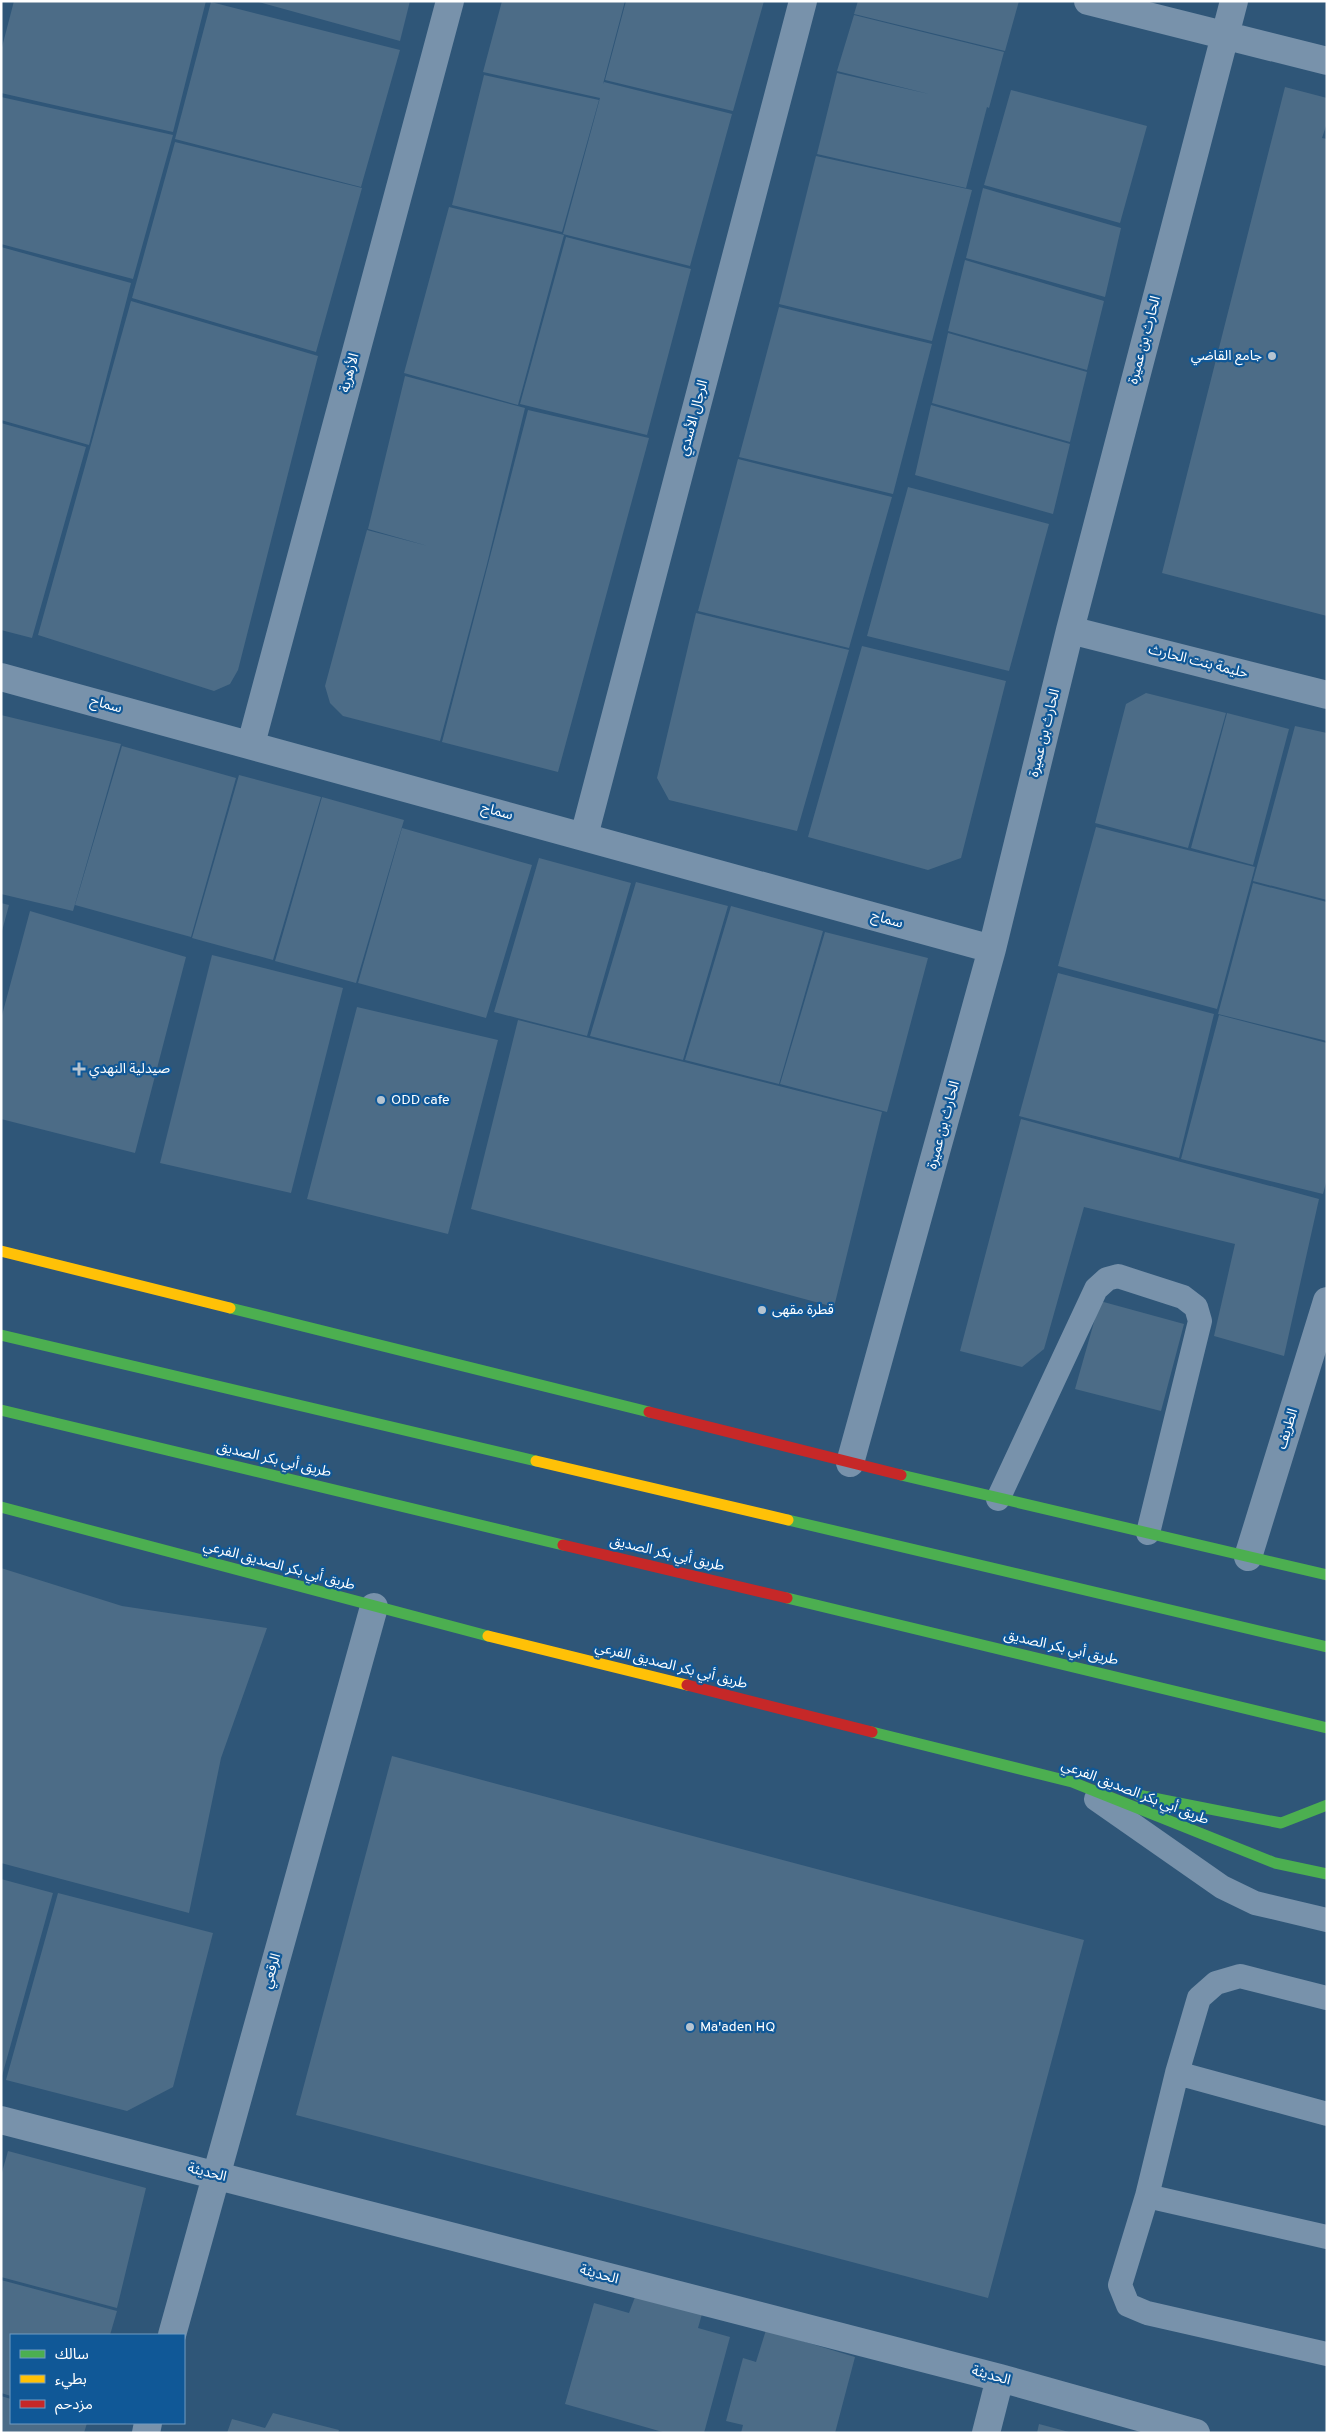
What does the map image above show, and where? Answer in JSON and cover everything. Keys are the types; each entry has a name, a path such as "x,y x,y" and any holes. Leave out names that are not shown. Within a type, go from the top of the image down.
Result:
{"street":[{"name":"الأزهرية","path":"251,744 450,1"},
{"name":"الرجال الأسدي","path":"584,836 803,1"},
{"path":"1088,1 1327,61"},
{"name":"الحارث بن عميرة","path":"850,1463 992,949 1070,630 1234,1"},
{"name":"حليمة بنت الحارث","path":"1070,630 1327,695"},
{"name":"سماح","path":"1,677 251,744 992,949"},
{"path":"1,1251 850,1463 1327,1575"},
{"name":"الطريف","path":"1248,1556 1327,1301"},
{"path":"1,1335 1327,1647"},
{"name":"طريق أبي بكر الصديق","path":"1,1410 1327,1728"},
{"name":"طريق أبي بكر الصديق الفرعي","path":"1,1507 374,1607 1072,1782 1275,1863 1327,1874"},
{"path":"1248,1556 1327,1585"},
{"name":"الرقعي","path":"172,2334 374,1607"},
{"path":"1072,1782 1281,1823 1327,1805"},
{"name":"الحديثة","path":"1,2120 1000,2378 1196,2433"},
{"path":"986,2433 1000,2378"}],"lane":[{"path":"998,1499 1096,1289 1107,1279 1118,1276 1183,1297 1196,1307 1200,1321 1148,1533"},
{"path":"1072,1782 1222,1887 1255,1903 1327,1920"},
{"path":"1327,1998 1240,1976 1216,1982 1199,1998 1147,2196 1120,2285 1128,2305 1147,2313 1327,2354"},
{"path":"1178,2073 1327,2114"},
{"path":"1147,2196 1327,2237"}],"building":[{"path":"14,1 206,1 173,132 1,93 1,51"},
{"path":"255,1 410,1 400,41"},
{"path":"502,1 625,1 603,84 604,82 732,114 690,266 563,234 600,98 483,72"},
{"path":"626,1 764,1 733,111 605,80"},
{"path":"858,1 1019,1 1005,51 854,14"},
{"path":"211,2 400,50 361,187 175,139"},
{"path":"854,15 1004,52 989,108 987,107 966,188 817,154 837,73 929,94 837,71"},
{"path":"484,75 599,100 562,232 452,205"},
{"name":"جامع القاضي","path":"1285,87 1327,98 1327,123 1322,138 1327,139 1327,616 1162,573"},
{"path":"1011,90 1147,126 1120,223 984,185"},
{"path":"1,97 173,135 133,279 1,244"},
{"path":"175,142 362,188 316,352 132,298"},
{"path":"816,156 972,190 932,341 779,304"},
{"path":"983,188 1121,228 1105,297 966,258"},
{"path":"449,207 564,235 518,405 404,373"},
{"path":"566,237 691,269 647,435 520,404"},
{"path":"1,247 131,283 89,445 1,420"},
{"path":"965,260 1104,301 1087,370 948,331"},
{"path":"131,301 318,356 238,670 230,684 214,691 38,635"},
{"path":"779,307 932,344 893,494 739,457"},
{"path":"948,333 1087,372 1070,442 932,403"},
{"path":"405,376 525,408 487,564 440,741 343,716 330,703 325,686 367,530 428,546 368,529"},
{"path":"931,405 1070,444 1053,514 915,475"},
{"path":"528,410 649,438 558,772 442,742"},
{"path":"1,423 86,447 32,638 1,630"},
{"path":"738,459 892,497 849,648 698,611"},
{"path":"908,487 1049,524 1009,671 867,636"},
{"path":"696,613 849,650 797,831 669,800 657,778"},
{"path":"862,646 1006,681 961,858 928,870 808,837"},
{"path":"1146,693 1226,713 1188,848 1095,823 1126,704"},
{"path":"1227,713 1289,729 1253,865 1191,848"},
{"path":"1,715 121,744 73,911 1,894"},
{"path":"1295,726 1327,733 1327,900 1253,881"},
{"path":"122,746 236,778 191,937 75,905"},
{"path":"239,775 321,797 273,960 192,938"},
{"path":"322,797 404,820 356,983 275,961"},
{"path":"1096,827 1255,867 1217,1009 1058,966"},
{"path":"402,828 532,865 486,1018 358,983"},
{"path":"539,858 631,883 587,1036 494,1012"},
{"path":"636,882 728,906 683,1060 590,1036"},
{"path":"1253,883 1327,902 1327,1041 1218,1014"},
{"path":"1,903 9,905 2,931 1,931"},
{"path":"731,906 823,931 779,1084 685,1060"},
{"name":"صيدلية النهدي","path":"30,911 186,957 135,1153 1,1119 1,1019"},
{"path":"825,932 928,958 887,1112 780,1084"},
{"path":"212,955 343,988 291,1193 160,1163"},
{"path":"1058,973 1214,1014 1179,1158 1019,1116"},
{"path":"357,1007 498,1040 448,1234 307,1199"},
{"path":"1219,1015 1327,1043 1327,1179 1323,1194 1181,1159"},
{"path":"518,1020 882,1112 834,1307 471,1209"},
{"path":"1021,1119 1319,1199 1284,1356 1214,1336 1235,1244 1084,1207 1044,1349 1022,1367 960,1351"},
{"path":"1100,1301 1184,1324 1161,1411 1075,1389"},
{"path":"1,1568 122,1606 267,1628 221,1758 189,1913 1,1863"},
{"name":"Ma'aden HQ","path":"392,1756 1084,1940 988,2298 296,2115"},
{"path":"1,1879 53,1893 2,2076 1,2076"},
{"path":"58,1893 213,1933 173,2087 127,2111 6,2080"},
{"path":"8,2151 146,2188 117,2308 1,2277 1,2176"},
{"path":"1,2280 117,2311 110,2334 10,2334 10,2396 1,2393"},
{"path":"635,2297 702,2314 698,2328 730,2337 704,2433 666,2433 565,2404 594,2303 629,2313"},
{"path":"766,2330 855,2357 835,2433 741,2433 743,2425 726,2421 743,2358 756,2362"},
{"path":"1,2396 10,2399 10,2424 87,2424 84,2433 1,2433"},
{"path":"273,2413 339,2430 338,2433 227,2433 232,2419 265,2428"},
{"path":"1039,2424 1069,2432 1069,2433 1037,2433"}],"traffic: fast":[{"path":"230,1308 649,1412"},
{"path":"1,1335 536,1461"},
{"path":"1,1410 563,1545"},
{"path":"901,1475 1327,1575"},
{"path":"1,1507 488,1636"},
{"path":"788,1520 1327,1647"},
{"path":"787,1598 1327,1728"},
{"path":"872,1732 1072,1782 1275,1863 1327,1874"},
{"path":"1138,1795 1281,1823 1327,1805"}],"traffic: slow":[{"path":"1,1251 230,1308"},
{"path":"536,1461 788,1520"},
{"path":"488,1636 687,1685"}],"traffic: jam":[{"path":"649,1412 901,1475"},
{"path":"563,1545 787,1598"},
{"path":"687,1685 872,1732"}],"place":[{"name":"جامع القاضي","path":"1272,356"},
{"name":"صيدلية النهدي","path":"79,1069"},
{"name":"ODD cafe","path":"381,1100"},
{"name":"قطرة مقهى","path":"762,1310"},
{"name":"Ma'aden HQ","path":"690,2027"}]}
